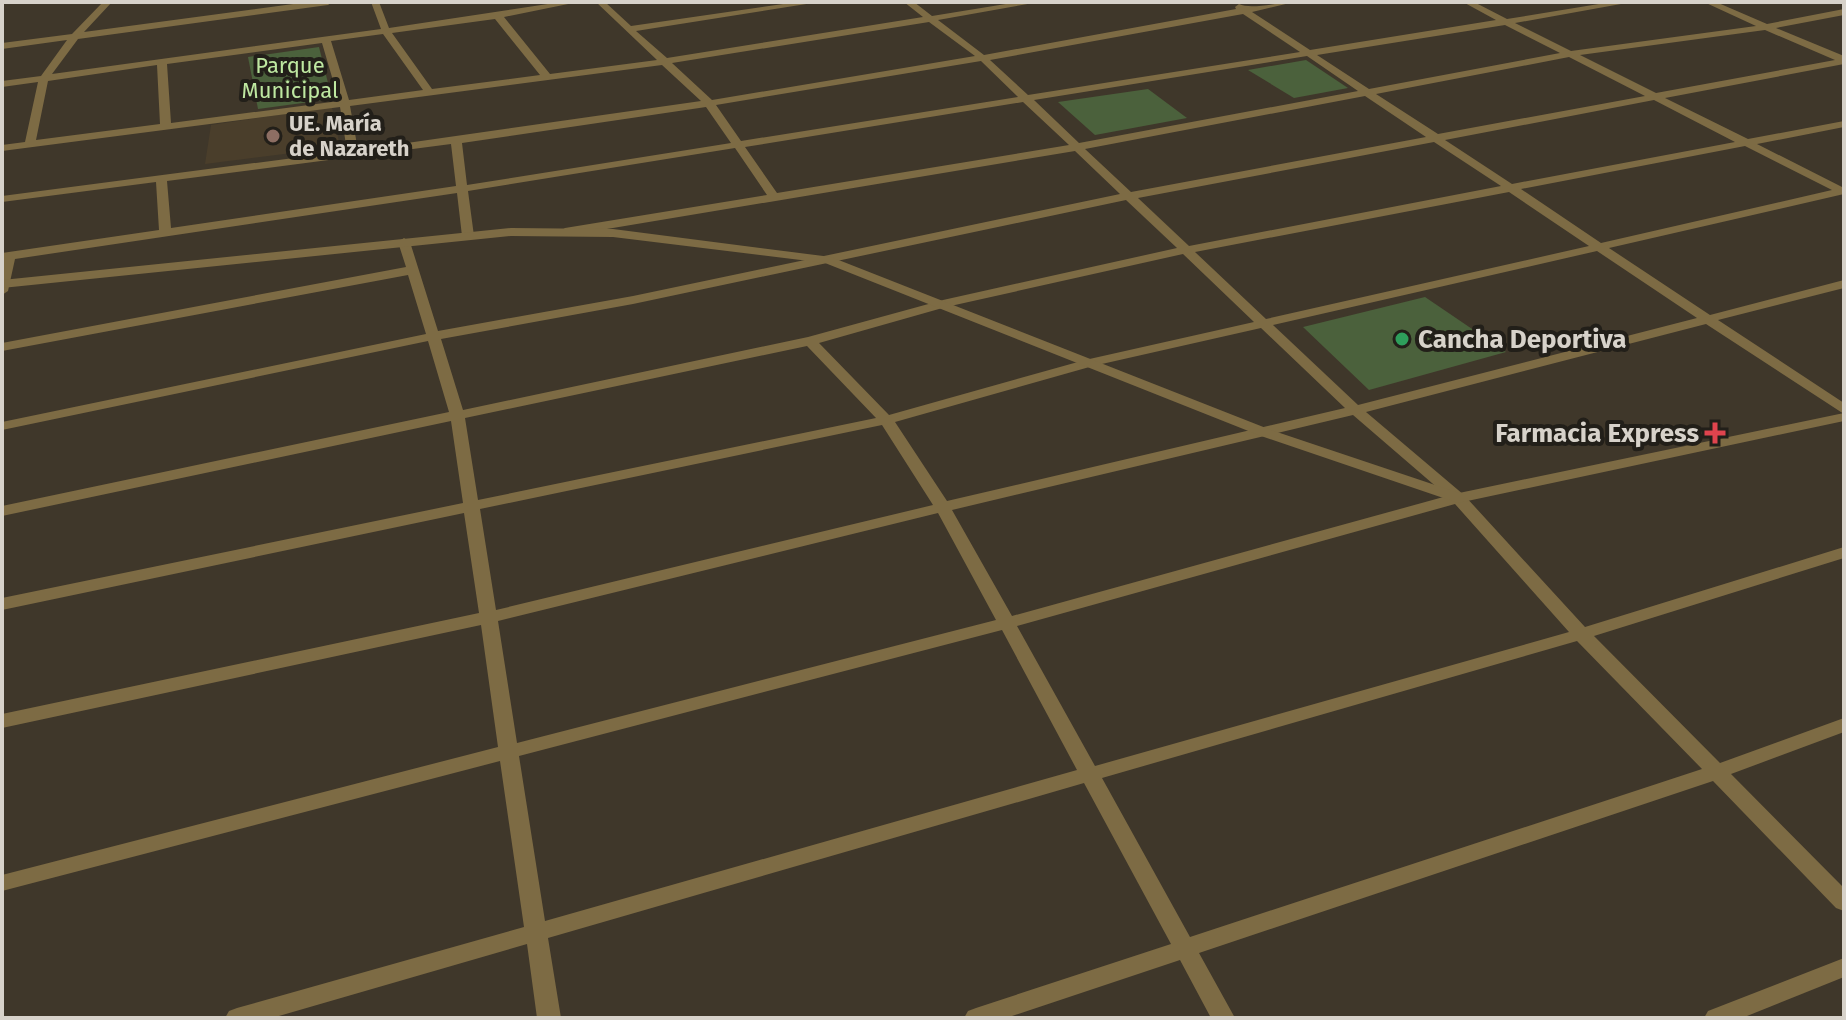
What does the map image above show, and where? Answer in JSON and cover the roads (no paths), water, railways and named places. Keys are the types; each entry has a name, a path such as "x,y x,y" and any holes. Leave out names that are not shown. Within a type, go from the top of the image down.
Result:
{"street":[{"path":"30,144 44,78 73,38 108,2"},
{"path":"2,46 328,2"},
{"path":"375,2 386,31 430,93"},
{"path":"2,84 574,2"},
{"path":"600,2 708,102 774,197"},
{"path":"629,29 815,2"},
{"path":"908,2 984,59 1353,408 1458,498 1581,634 1844,902"},
{"path":"2,148 663,62 1035,2"},
{"path":"1231,2 1844,410"},
{"path":"2,199 456,140 708,102 984,59 1290,2"},
{"path":"1467,2 1843,191"},
{"path":"1458,498 1266,433 827,260 613,233 559,233 404,242 3,287 6,257 461,189 1628,2"},
{"path":"1708,2 1844,60"},
{"path":"559,233 1077,147 1569,54 1766,27 1844,12"},
{"path":"497,15 547,77"},
{"path":"326,39 345,104 353,153"},
{"path":"2,426 434,336 633,300 1129,196 1844,60"},
{"path":"162,62 166,128"},
{"path":"2,511 810,341 943,304 1186,250 1844,124"},
{"path":"456,140 468,236"},
{"path":"161,177 165,231"},
{"path":"2,604 886,420 1090,363 1843,191"},
{"path":"404,242 458,417 549,1018"},
{"path":"2,347 412,270"},
{"path":"2,721 489,617 943,507 1266,433 1353,408 1844,284"},
{"path":"810,341 886,420 943,507 1223,1018"},
{"path":"2,883 1007,623 1458,498 1844,417"},
{"path":"237,1018 1581,634 1844,552"},
{"path":"976,1018 1716,772 1844,725"},
{"path":"1716,1018 1844,967"}],"place":[{"name":"UE. María de Nazareth","path":"273,136"},
{"name":"Cancha Deportiva","path":"1402,339"},
{"name":"Farmacia Express","path":"1715,433"}],"park label":[{"name":"Parque Municipal","path":"290,78"}]}
